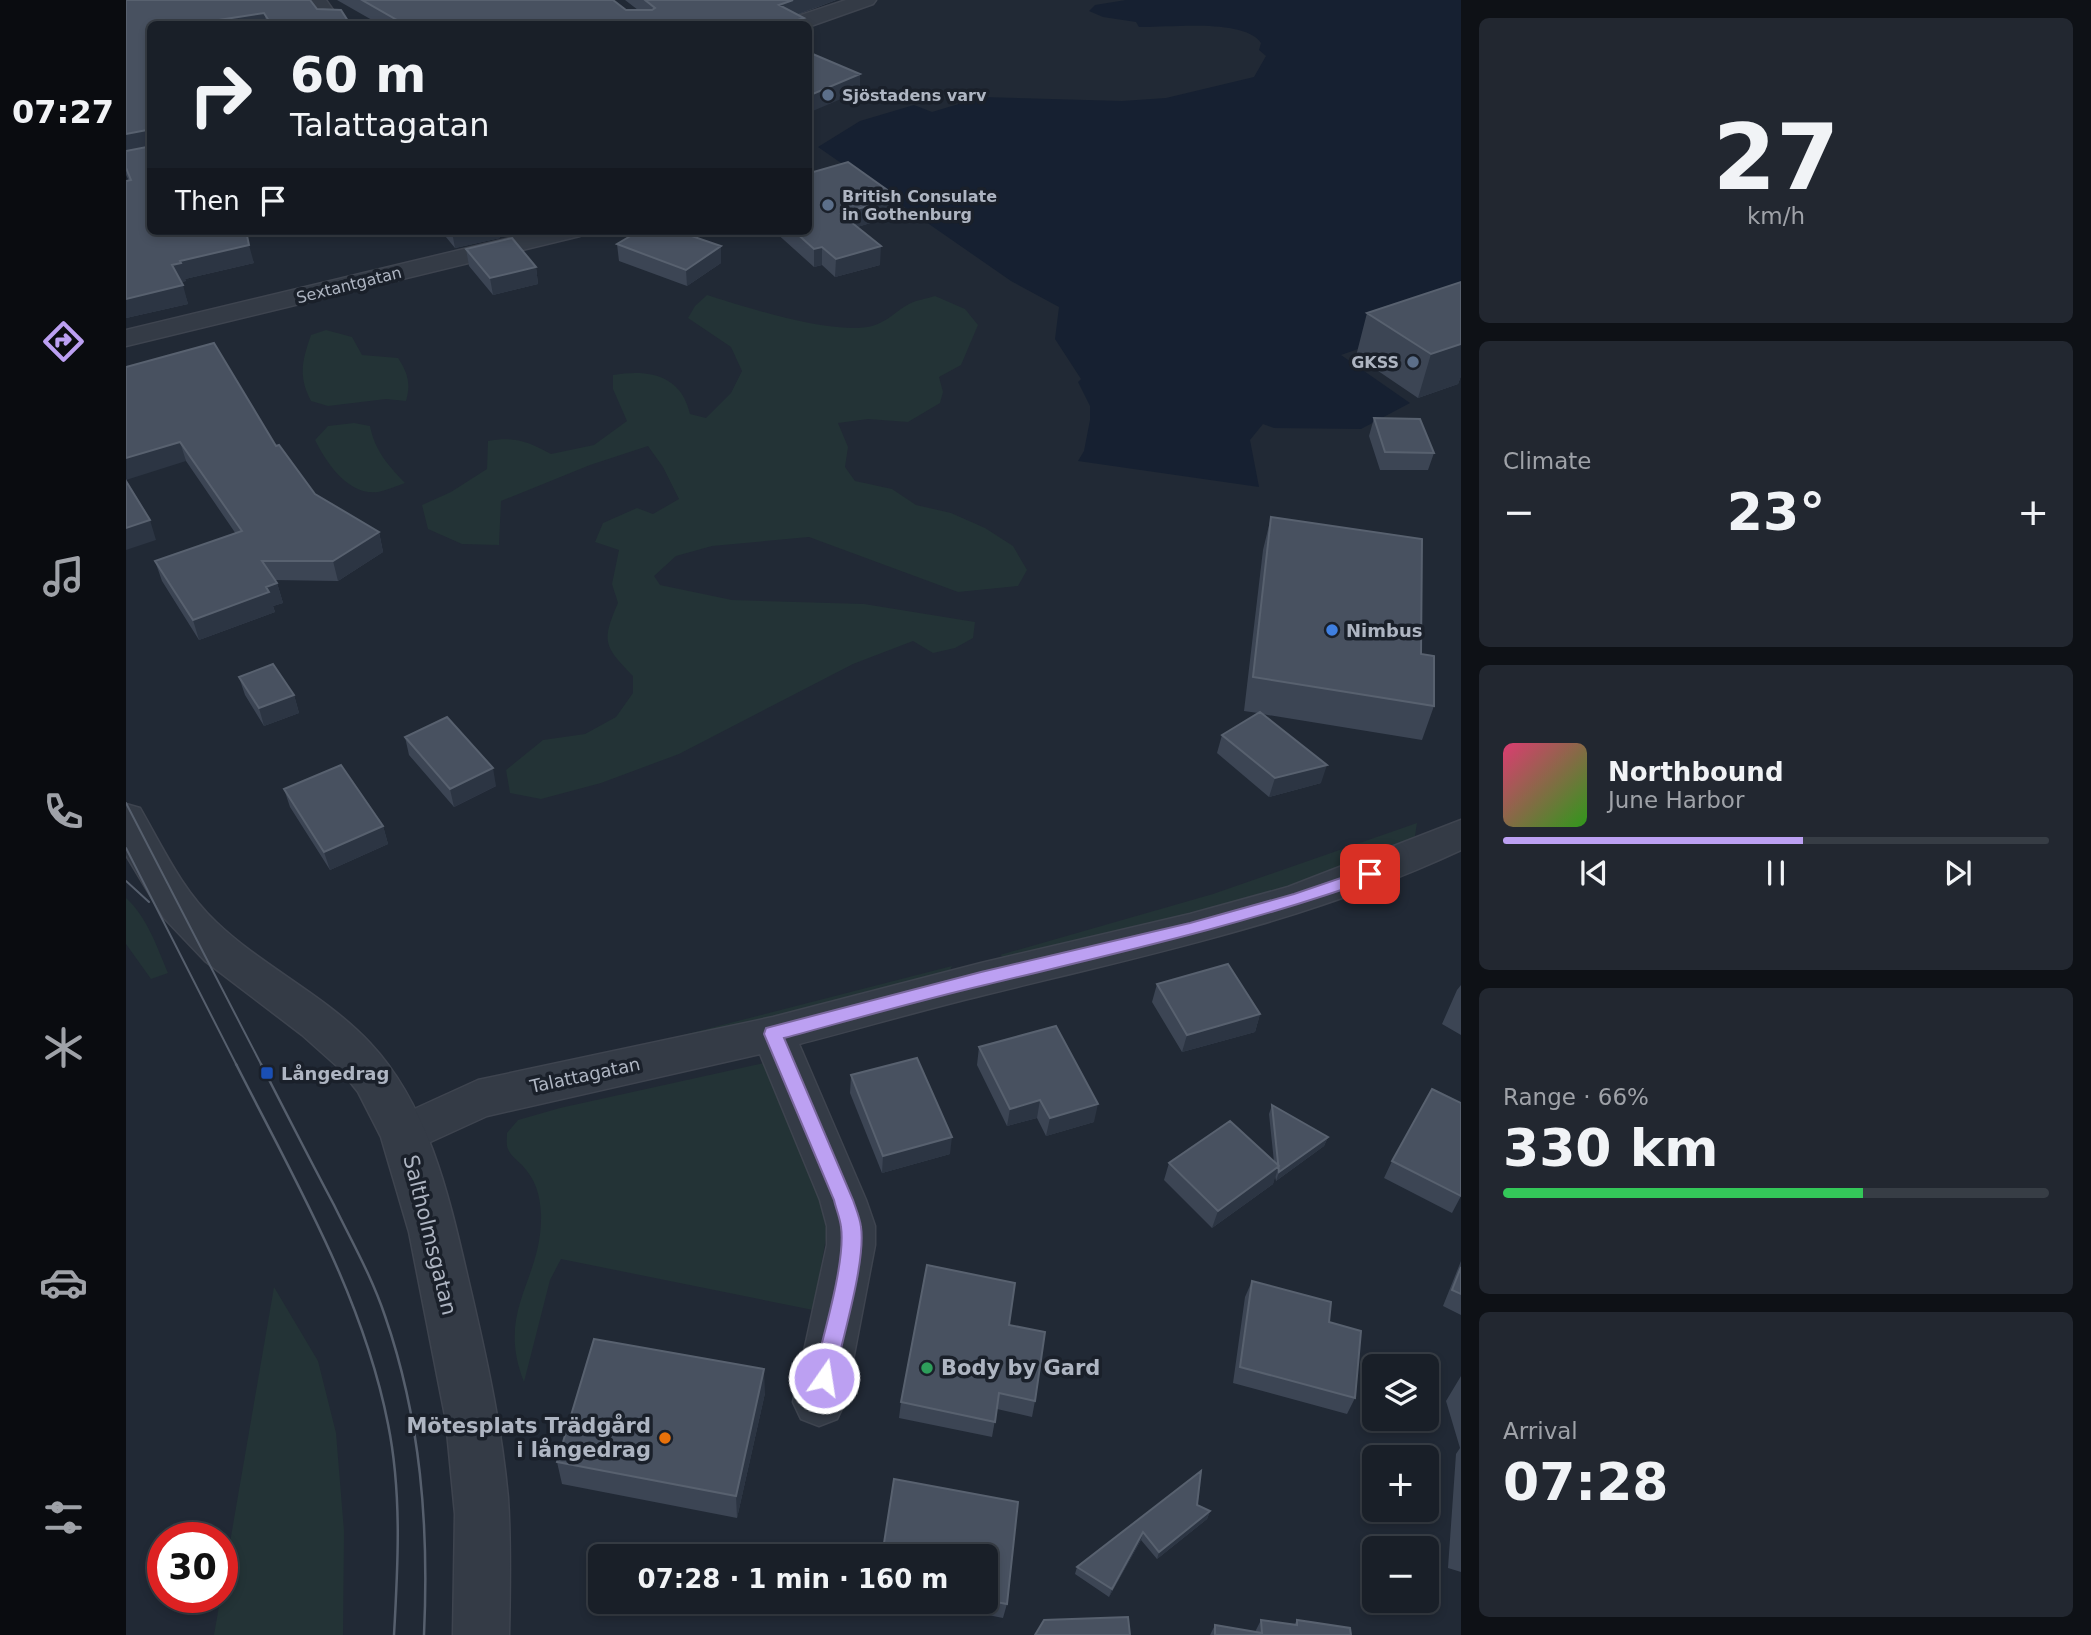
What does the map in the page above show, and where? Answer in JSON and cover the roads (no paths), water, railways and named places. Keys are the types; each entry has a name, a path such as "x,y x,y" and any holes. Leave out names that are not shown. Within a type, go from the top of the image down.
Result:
{"street":[{"path":"316,0 330,21"},
{"path":"806,21 866,0"},
{"name":"Sextantgatan","path":"126,338 554,235"},
{"name":"Saltholmsgatan","path":"126,818 165,892 175,904 212,943 325,1028 356,1057 383,1096 404,1135 419,1180 436,1249 471,1416 481,1498 481,1635"},
{"name":"Talattagatan","path":"404,1135 478,1100 773,1034 981,979 1190,930 1297,900 1370,874 1461,834"},
{"path":"773,1034 844,1200 851,1226 852,1245 845,1283 818,1402"}],"water":[{"path":"1126,0 1461,0 1461,298 1426,325 1341,355 1410,403 1361,429 1274,428 1263,424 1250,440 1259,487 1078,461 1084,451 1090,406 1078,382 1081,379 1055,339 1059,307 1011,281 818,147 860,121 914,105 932,112 982,97 1122,101 1166,98 1254,77 1266,56 1259,50 1261,43 1252,35 1239,30 1204,26 1139,27 1136,22 1103,17 1089,11 1095,5"}],"tram line":[{"path":"126,803 262,1066"},
{"path":"126,848 237,1066"},
{"path":"126,881 149,902"},
{"path":"236,1064 324,1239 362,1330 377,1376 388,1424 397,1503 398,1556 394,1635"},
{"path":"261,1064 368,1273 397,1355 407,1394 420,1474 425,1554 424,1635"}],"place":[{"name":"Sjöstadens varv","path":"828,95"},
{"name":"British Consulate in Gothenburg","path":"828,205"},
{"name":"GKSS","path":"1413,362"},
{"name":"Nimbus","path":"1332,630"},
{"name":"Långedrag","path":"267,1073"},
{"name":"Body by Gard","path":"927,1368"},
{"name":"Mötesplats Trädgård i långedrag","path":"665,1438"}]}
